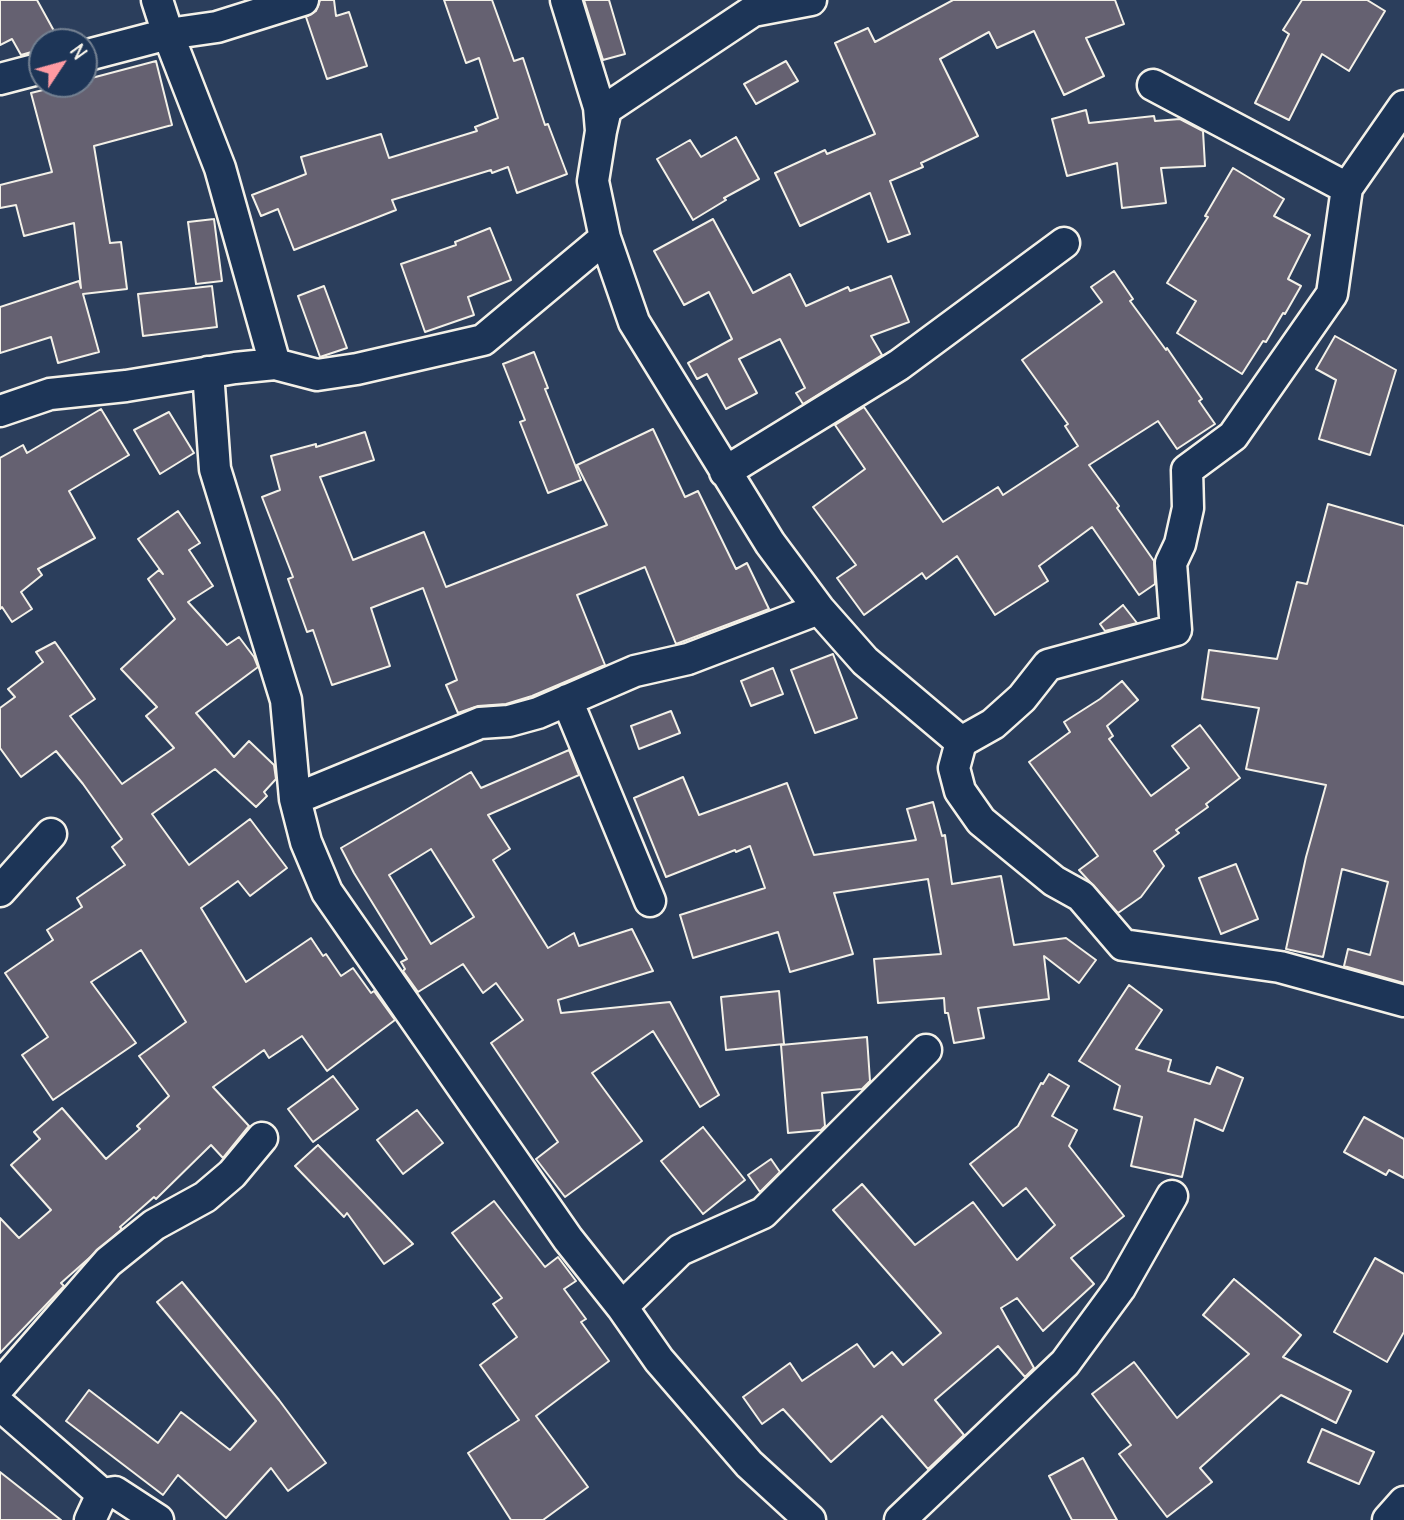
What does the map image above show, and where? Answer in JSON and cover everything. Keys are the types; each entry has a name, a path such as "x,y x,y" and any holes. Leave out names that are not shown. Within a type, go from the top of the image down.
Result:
{"street":[{"path":"157,0 219,168 275,364"},
{"path":"98,52 168,34 217,27 303,0"},
{"path":"566,0 599,107 601,131"},
{"path":"811,0 753,11 606,109 593,181 605,238 634,322 770,543 819,609 865,661 961,742"},
{"path":"0,79 28,72"},
{"path":"1153,85 1347,188"},
{"path":"1404,106 1347,188 1332,294 1233,436 1187,470 1188,508 1180,544 1171,563 1176,630 1048,665 1022,698 993,724 961,742 954,768 960,791 981,821 1054,881 1081,897 1123,945 1280,967 1404,1001"},
{"path":"0,411 50,394 126,386 275,364 317,375 356,369 483,340 605,238"},
{"path":"725,472 899,365 1064,243"},
{"path":"208,372 215,469 286,700 295,799 306,842 327,892 568,1239 622,1307 659,1360 749,1464 810,1520"},
{"path":"295,799 480,723 509,721 538,713 635,671 688,659 819,609"},
{"path":"567,700 650,901"},
{"path":"0,891 51,834"},
{"path":"622,1307 680,1250 763,1213 926,1050"},
{"path":"0,1386 107,1262 154,1225 205,1197 232,1174 262,1138"},
{"path":"900,1520 1065,1363 1119,1288 1172,1196"},
{"path":"0,1405 96,1507 115,1492 158,1520"},
{"path":"1388,1520 1404,1502"}],"building":[{"path":"0,0 37,0 52,28 28,28 28,53 21,55 12,39 0,45"},
{"path":"320,0 334,0 336,16 349,12 367,66 327,79 306,17 316,11"},
{"path":"444,0 492,0 514,61 523,58 545,125 548,124 567,174 517,193 508,167 492,173 491,170 392,200 396,210 294,250 278,209 261,216 252,195 306,174 301,157 381,134 389,158 477,131 475,127 498,118 479,58 466,63"},
{"path":"584,0 609,0 625,54 603,60"},
{"path":"953,0 1115,0 1124,24 1086,38 1104,76 1064,95 1034,31 997,48 989,32 940,59 978,136 921,163 923,167 890,181 910,234 888,242 870,193 800,226 775,173 825,150 827,154 875,134 835,43 868,28 875,42"},
{"path":"1302,0 1367,0 1385,11 1349,71 1322,54 1289,120 1255,103 1289,34 1283,30"},
{"path":"156,61 172,125 94,146 110,243 121,242 127,289 83,294 99,352 58,363 51,337 0,353 0,307 79,281 81,288 74,223 24,236 16,205 0,208 0,185 52,172 32,98 98,98 98,76"},
{"path":"786,61 798,81 756,104 744,84"},
{"path":"1086,110 1089,123 1154,116 1155,121 1180,119 1203,131 1205,166 1161,168 1166,203 1122,208 1117,163 1067,176 1052,119"},
{"path":"736,137 759,179 724,198 726,200 693,220 657,159 690,140 701,157"},
{"path":"1233,168 1284,199 1274,216 1310,235 1288,279 1301,286 1285,314 1283,313 1242,374 1177,333 1196,301 1167,283 1208,217 1205,216"},
{"path":"214,219 222,281 196,284 188,222"},
{"path":"713,219 753,293 790,274 806,306 848,287 850,291 891,276 909,322 871,336 882,355 803,404 796,393 805,388 780,339 739,359 757,393 726,409 707,374 697,379 688,363 732,339 709,292 684,305 654,251"},
{"path":"490,228 511,280 468,297 474,315 425,332 401,264 456,245 455,242"},
{"path":"1114,271 1133,299 1130,301 1166,350 1167,348 1202,399 1199,401 1215,424 1177,449 1158,421 1089,465 1154,561 1155,584 1139,595 1092,527 1039,566 1048,581 995,615 957,556 926,579 922,573 864,615 837,578 856,565 813,507 865,469 835,425 864,407 943,522 998,487 1003,495 1078,446 1065,426 1068,424 1022,360 1102,302 1091,287"},
{"path":"212,286 217,327 143,336 138,294"},
{"path":"324,286 347,348 320,357 298,296"},
{"path":"1335,336 1396,370 1370,455 1319,439 1336,380 1316,369"},
{"path":"534,352 548,388 545,389 581,480 548,493 520,422 525,420 503,364"},
{"path":"101,409 129,455 69,491 95,538 38,569 42,575 21,592 32,609 12,622 2,607 0,609 0,458 23,445 27,453"},
{"path":"169,412 194,453 160,474 134,430"},
{"path":"653,429 685,497 698,491 736,569 747,563 769,609 676,644 645,567 577,595 605,665 532,696 506,704 478,706 458,713 446,685 457,680 423,588 371,608 390,666 332,685 313,630 307,632 288,579 293,577 262,497 280,490 271,456 316,444 316,447 365,432 374,460 320,477 353,560 424,532 446,587 607,525 577,465"},
{"path":"1328,504 1404,526 1404,983 1344,966 1348,949 1370,955 1388,882 1342,869 1323,957 1286,949 1306,857 1326,785 1246,769 1259,708 1202,699 1209,650 1277,659 1297,582 1307,584"},
{"path":"178,511 200,543 189,550 213,586 188,602 227,645 239,637 258,667 196,713 234,757 249,741 274,765 276,779 264,792 267,796 256,807 215,769 152,814 189,865 250,819 287,868 250,896 238,881 201,908 246,982 311,938 341,976 353,968 395,1020 327,1071 302,1036 269,1058 264,1050 213,1087 249,1126 223,1158 211,1145 156,1199 154,1197 120,1227 122,1229 61,1283 64,1286 0,1353 0,1218 19,1238 51,1210 11,1165 40,1139 34,1132 62,1108 106,1159 140,1129 137,1126 169,1096 139,1056 186,1022 141,950 91,982 136,1043 53,1100 22,1055 48,1037 5,973 53,940 47,930 82,907 77,898 125,865 112,847 122,839 56,751 21,777 0,748 0,708 15,697 8,689 43,662 36,652 55,642 95,699 70,716 122,784 174,748 146,716 157,707 121,669 175,619 148,579 159,570 163,574 138,539"},
{"path":"1123,605 1137,623 1105,631 1100,624"},
{"path":"833,654 857,718 815,733 791,670"},
{"path":"773,668 783,694 751,706 741,681"},
{"path":"1122,681 1138,700 1107,726 1113,736 1109,739 1151,796 1189,768 1172,746 1200,725 1240,778 1206,804 1208,807 1176,830 1179,833 1154,851 1164,866 1141,897 1118,913 1079,870 1098,856 1029,762 1070,732 1064,722"},
{"path":"671,711 680,733 639,749 631,726"},
{"path":"569,750 579,775 488,815 510,849 493,860 548,948 574,933 579,946 632,929 653,971 558,1000 561,1013 670,1002 719,1095 700,1107 653,1031 592,1073 642,1141 565,1197 536,1159 558,1142 491,1043 523,1020 496,983 483,993 463,964 418,992 403,971 405,969 401,962 407,959 341,848 471,772 481,788","holes":["431,849 474,917 431,944 389,875"]},
{"path":"683,777 699,815 787,783 814,855 916,840 907,809 933,802 942,836 945,835 952,884 1001,876 1014,945 1066,938 1096,960 1079,983 1044,956 1049,999 978,1008 984,1038 954,1043 948,1013 945,1013 944,998 878,1003 874,959 941,954 928,879 834,893 853,954 790,972 778,932 693,958 680,915 765,888 750,846 666,877 634,798"},
{"path":"1236,864 1258,919 1221,934 1199,878"},
{"path":"1129,985 1162,1010 1136,1049 1171,1060 1168,1071 1210,1084 1217,1067 1243,1078 1223,1131 1195,1119 1182,1177 1131,1166 1142,1117 1114,1109 1120,1086 1079,1061"},
{"path":"779,991 784,1044 726,1050 721,997"},
{"path":"867,1037 870,1081 862,1089 822,1093 825,1126 821,1130 788,1133 781,1045"},
{"path":"1049,1074 1069,1086 1052,1116 1077,1130 1069,1146 1124,1216 1071,1258 1094,1284 1043,1331 1017,1298 1001,1308 1034,1368 1025,1377 998,1346 935,1400 964,1435 928,1469 882,1416 831,1462 783,1409 762,1424 743,1397 790,1363 802,1381 857,1344 874,1367 892,1352 903,1365 941,1333 833,1210 862,1184 915,1245 973,1202 1017,1260 1055,1225 1026,1188 1003,1206 970,1164 1018,1126 1041,1083 1043,1084"},
{"path":"333,1076 358,1109 313,1142 288,1109"},
{"path":"417,1110 443,1143 403,1174 377,1140"},
{"path":"1364,1117 1404,1139 1404,1178 1389,1170 1386,1175 1344,1152"},
{"path":"703,1127 745,1180 703,1214 661,1161"},
{"path":"318,1145 413,1244 384,1264 347,1213 344,1217 295,1166"},
{"path":"771,1159 780,1172 760,1192 748,1175"},
{"path":"494,1201 545,1267 558,1257 576,1281 564,1289 586,1319 581,1322 609,1361 536,1416 588,1487 543,1520 511,1520 468,1453 519,1420 480,1365 517,1337 493,1304 502,1298 452,1233"},
{"path":"1375,1258 1404,1274 1404,1332 1387,1362 1334,1332"},
{"path":"1234,1279 1301,1335 1283,1357 1351,1391 1336,1423 1281,1395 1200,1468 1212,1482 1167,1517 1119,1454 1131,1445 1092,1394 1134,1362 1177,1418 1249,1354 1203,1315"},
{"path":"182,1282 279,1400 326,1463 288,1491 271,1468 226,1518 178,1475 163,1495 66,1421 89,1390 158,1443 181,1412 230,1450 256,1421 157,1302"},
{"path":"1322,1429 1374,1452 1359,1484 1308,1462"},
{"path":"1083,1458 1117,1520 1072,1520 1049,1476"},
{"path":"0,1472 61,1520 0,1520"}]}
